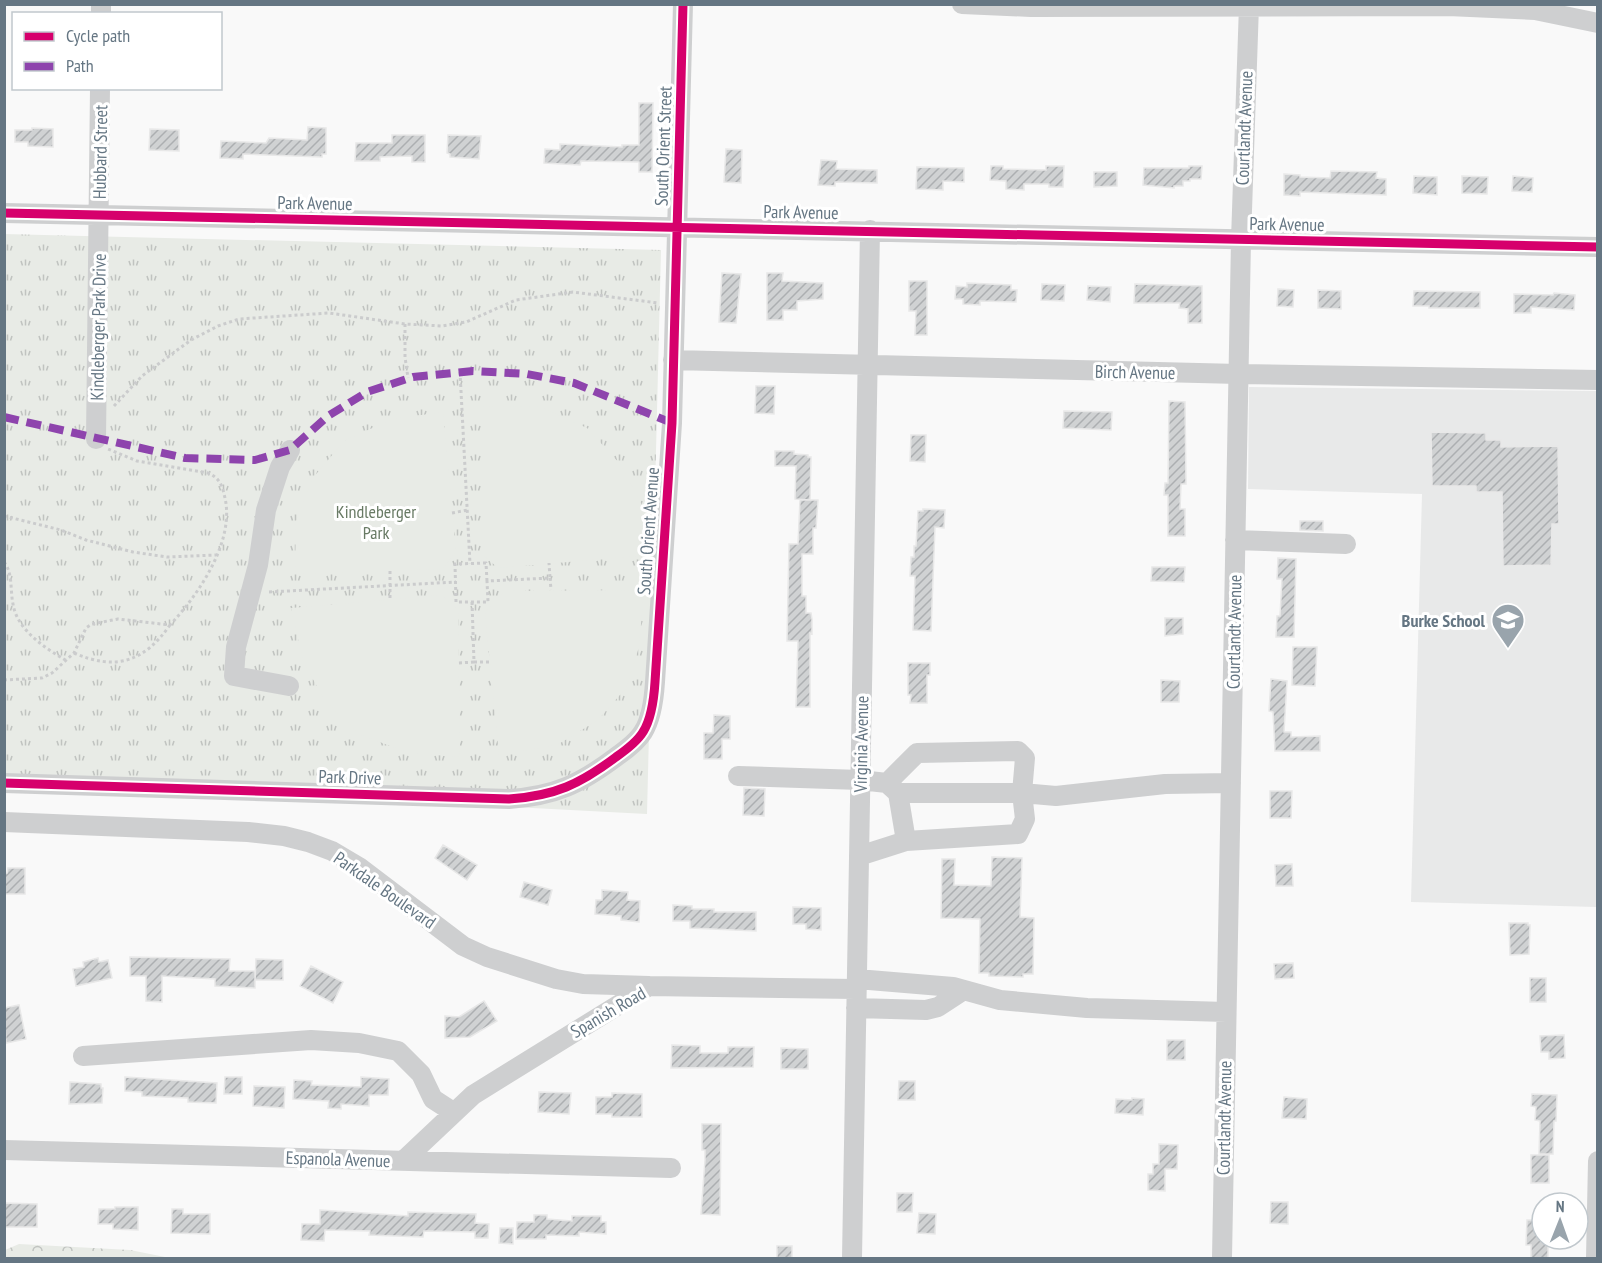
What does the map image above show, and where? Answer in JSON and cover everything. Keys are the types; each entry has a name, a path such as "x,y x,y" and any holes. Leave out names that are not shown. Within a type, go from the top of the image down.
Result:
{"street":[{"name":"South Orient Street","path":"673,360 684,4"},
{"path":"962,4 1031,7 1448,6 1535,10 1598,23"},
{"name":"Courtlandt Avenue","path":"1222,1258 1241,240 1248,5"},
{"name":"Hubbard Street","path":"99,215 100,90"},
{"name":"Park Avenue","path":"4,213 1598,247"},
{"name":"Kindleberger Park Drive","path":"96,430 99,215"},
{"name":"Virginia Avenue","path":"852,1258 870,230"},
{"name":"Birch Avenue","path":"673,360 1598,380"},
{"name":"South Orient Avenue","path":"653,703 672,423 673,360"},
{"path":"289,686 234,676 236,647 258,565 266,510 280,467 290,450"},
{"path":"1235,540 1346,544"},
{"name":"Park Drive","path":"4,783 510,799 536,797 592,776 630,747 644,731 653,703"},
{"path":"859,856 906,841 1018,834 1025,819 1022,792 1025,758 1018,751 917,753 893,788 906,841"},
{"path":"738,777 860,780 893,788 1022,792 1056,796 1165,784 1231,783"},
{"name":"Parkdale Boulevard","path":"4,822 248,832 284,836 308,842 332,851 359,867 463,946 488,957 556,979 583,984 649,986"},
{"name":"Spanish Road","path":"403,1161 473,1095 649,986 856,992"},
{"path":"856,992 953,987 1000,1000 1087,1008 1226,1012"},
{"path":"856,992 926,1010 938,1007 964,990"},
{"path":"83,1056 311,1040 359,1044 398,1051 421,1074 433,1099 453,1112"},
{"name":"Espanola Avenue","path":"4,1150 671,1168"},
{"path":"1596,1258 1598,1161"}],"path":[{"path":"74,653 110,663 122,662 147,650 198,590 216,555 226,526 227,514 224,491 215,476 137,461 104,446 96,430 142,376 204,332 238,318 329,313 405,324 453,325 482,316 516,300 573,292 675,306"},
{"path":"405,324 405,357 408,378"},
{"path":"460,372 470,564"},
{"path":"453,513 468,510"},
{"path":"4,516 61,530 86,540 133,552 167,557 216,555"},
{"path":"5,563 9,568 13,606 17,616 39,642 67,661"},
{"path":"486,563 488,602 456,602 455,564 470,564 486,563"},
{"path":"549,563 551,590"},
{"path":"390,571 390,599"},
{"path":"487,580 550,578"},
{"path":"250,593 456,582"},
{"path":"472,602 474,662"},
{"path":"4,680 42,678 52,674 74,653 86,628 92,624 118,619 170,625"},
{"path":"459,663 490,662"}],"shaded area":[{"name":"Burke School","path":"1249,387 1597,391 1596,907 1411,902 1422,494 1248,489"}],"green space":[{"name":"Kindleberger Park","path":"4,234 661,250 647,814 5,780"},
{"path":"481,406 540,407 587,428 621,465 642,505 648,555 498,568 481,553"},
{"path":"443,412 456,552 442,569 295,574 296,522 312,479 344,441 392,419"},
{"path":"644,590 639,647 626,688 598,720 557,745 499,755 485,613 504,591"},
{"path":"442,595 458,610 460,757 409,753 361,735 325,701 303,661 291,608"},
{"path":"19,1244 130,1250 170,1258 5,1258 5,1250"}],"building":[{"path":"639,103 653,103 652,172 639,172 639,162 581,161 580,165 544,163 545,149 560,150 560,144 622,147 622,145 639,145"},
{"path":"308,127 326,128 326,154 322,154 322,157 243,154 243,159 220,158 221,141 266,143 269,138 307,140"},
{"path":"32,128 53,129 53,147 28,146 28,142 15,142 15,130 32,130"},
{"path":"150,129 179,130 179,151 149,150"},
{"path":"392,135 425,135 425,162 412,162 412,156 380,157 380,161 355,161 356,143 392,143"},
{"path":"448,135 481,136 479,159 450,157 447,153"},
{"path":"726,149 742,150 741,183 724,182"},
{"path":"821,160 837,161 836,169 877,170 877,183 835,182 835,186 818,185"},
{"path":"991,166 1003,166 1003,169 1046,170 1046,166 1064,166 1063,187 1049,187 1049,184 1024,184 1024,190 1006,189 1006,181 990,180"},
{"path":"1189,166 1202,166 1201,179 1183,181 1183,186 1174,186 1174,188 1143,185 1144,168 1189,168"},
{"path":"917,167 964,168 964,182 943,181 943,190 916,189"},
{"path":"1331,171 1377,172 1376,178 1386,179 1386,195 1300,192 1300,196 1284,195 1284,174 1330,178"},
{"path":"1094,172 1117,172 1117,186 1094,187"},
{"path":"1414,176 1437,177 1437,195 1413,193"},
{"path":"1462,176 1488,177 1487,194 1462,193"},
{"path":"1513,176 1533,178 1532,192 1512,191"},
{"path":"722,273 741,274 736,323 719,322"},
{"path":"767,273 783,273 782,281 823,283 823,299 797,301 797,310 783,310 783,320 767,320"},
{"path":"909,281 927,281 927,335 915,335 916,311 909,311"},
{"path":"967,283 1011,285 1011,290 1017,290 1016,302 980,301 980,305 963,304 963,299 955,299 956,286 967,287"},
{"path":"1042,284 1065,285 1064,301 1041,300"},
{"path":"1135,284 1202,286 1202,323 1188,323 1188,309 1179,308 1180,303 1134,303"},
{"path":"1088,286 1111,287 1110,302 1087,300"},
{"path":"1278,289 1294,290 1293,307 1277,306"},
{"path":"1318,290 1341,291 1341,309 1318,308"},
{"path":"1414,291 1480,292 1480,308 1413,306"},
{"path":"1554,293 1575,295 1574,310 1531,307 1531,313 1514,313 1514,294 1553,295"},
{"path":"756,386 775,386 774,414 755,413"},
{"path":"1169,401 1185,402 1186,484 1181,484 1180,509 1185,509 1185,536 1168,536 1168,495 1164,495 1165,483 1168,483"},
{"path":"1064,411 1112,412 1111,430 1063,428"},
{"path":"1431,432 1486,433 1486,440 1501,440 1501,447 1558,446 1559,524 1552,524 1551,565 1503,566 1502,492 1476,492 1476,486 1432,486"},
{"path":"911,435 926,435 925,462 910,461"},
{"path":"775,451 794,451 794,454 811,457 810,500 795,499 796,466 775,466"},
{"path":"800,500 818,500 816,528 813,528 813,554 802,554 802,596 806,596 806,613 811,613 812,619 810,707 796,707 798,641 787,641 789,544 798,544"},
{"path":"923,509 945,510 944,528 935,527 931,631 913,630 915,576 910,576 911,557 914,557 914,546 916,546 918,511 923,511"},
{"path":"1300,521 1323,521 1323,531 1300,530"},
{"path":"1278,558 1296,559 1294,637 1276,637 1277,616 1280,616 1282,579 1277,579"},
{"path":"1152,567 1185,567 1184,582 1151,581"},
{"path":"1165,618 1183,618 1183,634 1165,636"},
{"path":"1293,647 1317,647 1315,686 1292,685"},
{"path":"908,663 930,663 930,675 927,675 927,703 910,703"},
{"path":"1271,679 1287,681 1284,732 1291,732 1291,737 1320,736 1320,751 1275,751 1273,712 1269,711"},
{"path":"1161,680 1180,681 1179,702 1161,702"},
{"path":"714,715 730,716 730,739 722,739 722,759 704,759 704,733 713,733"},
{"path":"744,788 765,789 764,816 743,815"},
{"path":"1270,791 1292,791 1291,818 1270,818"},
{"path":"443,845 477,865 467,880 435,858"},
{"path":"992,857 1022,858 1020,917 1034,918 1033,974 1023,974 1023,977 989,976 989,973 979,973 980,919 941,918 942,859 955,859 954,885 991,886"},
{"path":"1292,864 1293,886 1276,886 1275,865"},
{"path":"8,868 25,868 25,894 4,894 4,873 7,873"},
{"path":"524,882 552,890 548,905 520,897"},
{"path":"602,890 628,892 627,900 640,901 639,922 621,920 621,916 595,914 596,900 602,900"},
{"path":"673,905 692,906 692,909 714,909 714,912 756,912 756,931 690,928 690,921 673,921"},
{"path":"793,907 821,908 821,930 806,929 806,924 793,924"},
{"path":"1509,923 1528,923 1530,925 1529,954 1510,955"},
{"path":"130,957 230,959 229,971 255,971 255,988 215,986 215,979 162,976 162,1002 146,1001 146,976 130,976"},
{"path":"98,958 99,962 108,960 112,978 76,986 73,969 84,967 83,962"},
{"path":"256,959 283,960 283,980 255,980"},
{"path":"1293,963 1294,978 1275,979 1274,964"},
{"path":"311,966 343,982 333,1003 300,986"},
{"path":"1530,978 1546,978 1546,1002 1530,1002"},
{"path":"484,1001 497,1021 470,1037 445,1038 445,1016 459,1017"},
{"path":"19,1005 26,1039 6,1043 4,1008"},
{"path":"1564,1035 1565,1058 1549,1059 1549,1052 1541,1052 1540,1036"},
{"path":"1167,1040 1185,1040 1185,1060 1167,1060"},
{"path":"672,1045 700,1046 700,1053 728,1053 728,1047 754,1047 753,1067 671,1068"},
{"path":"781,1048 808,1049 808,1069 781,1069"},
{"path":"125,1077 217,1083 216,1103 188,1102 188,1098 142,1096 142,1092 125,1091"},
{"path":"225,1077 242,1077 242,1094 224,1094"},
{"path":"361,1077 389,1079 388,1095 369,1095 369,1106 341,1104 341,1109 328,1108 329,1101 293,1099 294,1080 312,1081 311,1085 361,1087"},
{"path":"899,1081 915,1081 915,1100 898,1100"},
{"path":"70,1082 101,1084 102,1103 69,1104"},
{"path":"254,1086 285,1087 284,1108 253,1106"},
{"path":"539,1092 571,1093 569,1114 538,1112"},
{"path":"612,1093 642,1094 642,1117 612,1117 612,1114 596,1114 596,1097 612,1097"},
{"path":"1532,1094 1557,1095 1553,1154 1539,1154 1540,1121 1535,1120 1536,1107 1531,1106"},
{"path":"1284,1097 1307,1099 1306,1119 1282,1118"},
{"path":"1132,1098 1144,1099 1143,1115 1115,1113 1116,1099 1132,1100"},
{"path":"702,1124 721,1124 720,1215 701,1214 705,1160 705,1150 702,1150"},
{"path":"1159,1144 1178,1145 1177,1169 1165,1169 1165,1191 1148,1190 1148,1174 1153,1174 1153,1164 1159,1164"},
{"path":"1531,1155 1549,1155 1549,1183 1531,1183"},
{"path":"897,1193 913,1193 912,1212 897,1212"},
{"path":"1271,1202 1288,1202 1288,1224 1270,1223"},
{"path":"4,1203 37,1204 37,1227 4,1227"},
{"path":"115,1207 138,1207 138,1230 113,1229 113,1224 98,1224 99,1209 115,1209"},
{"path":"172,1209 183,1209 183,1214 210,1214 210,1234 171,1233"},
{"path":"320,1210 408,1216 408,1212 476,1214 475,1223 489,1224 488,1238 475,1238 475,1232 424,1231 423,1237 369,1235 370,1231 325,1230 324,1241 301,1240 302,1224 320,1224"},
{"path":"919,1213 936,1214 935,1234 917,1233"},
{"path":"534,1215 547,1215 547,1219 572,1221 572,1216 601,1216 601,1222 606,1222 606,1234 579,1232 579,1236 546,1235 546,1239 516,1239 517,1222 534,1222"},
{"path":"1527,1220 1530,1220 1530,1245 1526,1245"},
{"path":"500,1228 513,1228 513,1244 499,1243"},
{"path":"777,1246 792,1246 792,1258 777,1258"},
{"path":"1531,1251 1548,1251 1548,1258 1531,1258"}],"marked path":[{"path":"4,417 185,458 255,460 290,450 328,416 367,392 413,377 473,371 527,374 574,383 672,423"}],"cycle path":[{"path":"4,783 509,799 540,795 566,787 591,775 638,739 649,721 654,695 672,423 683,4"},
{"path":"4,213 1598,247"}],"place":[{"name":"Burke School","path":"1508,649"}]}
